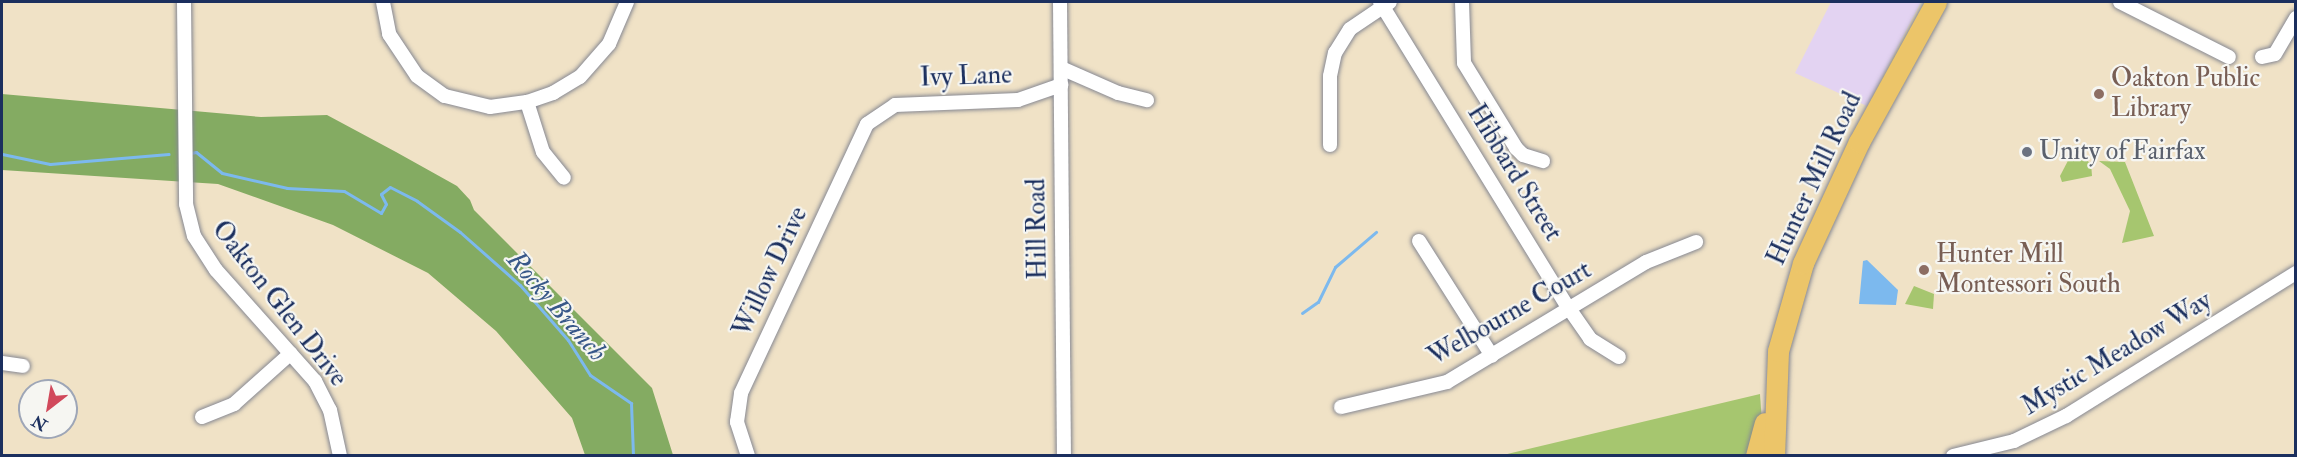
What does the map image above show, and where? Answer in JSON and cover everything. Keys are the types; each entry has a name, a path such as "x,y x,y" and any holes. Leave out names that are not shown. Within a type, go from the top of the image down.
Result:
{"main road":[{"name":"Hunter Mill Road","path":"1756,456 1774,391 1784,322 1818,226 1936,2"},
{"name":"Hunter Mill Road","path":"1774,391 1774,456"}],"street":[{"name":"Oakton Glen Drive","path":"184,2 189,220 206,257 291,353 324,395 340,456"},
{"path":"383,2 398,52 432,88 475,106 527,102 562,89 588,70 609,44 627,2"},
{"name":"Hill Road","path":"1060,2 1064,456"},
{"path":"1462,2 1464,63 1516,148 1524,155 1544,162"},
{"path":"2120,2 2229,57"},
{"path":"1330,145 1330,76 1335,53 1350,29 1384,3"},
{"name":"Hibbard Street","path":"1384,3 1568,307 1590,339 1619,357"},
{"path":"2262,57 2275,54 2295,18"},
{"path":"1060,68 1118,93 1147,100"},
{"name":"Ivy Lane","path":"875,115 907,103 1018,100 1060,85"},
{"path":"527,102 543,152 564,178"},
{"name":"Willow Drive","path":"748,456 737,422 741,393 862,132 875,115"},
{"path":"1419,241 1492,356"},
{"name":"Welbourne Court","path":"1341,407 1437,385 1492,356 1568,307 1659,255 1696,242"},
{"name":"Mystic Meadow Way","path":"1953,456 2014,441 2066,416 2295,273"},
{"path":"202,417 234,405 291,353"},
{"path":"2,363 23,366"}],"shaded area":[{"path":"1831,2 1921,2 1867,106 1795,73"}],"green space":[{"path":"2,94 261,117 327,115 396,152 457,186 470,200 474,210 652,388 673,455 585,455 572,418 496,331 428,273 333,225 218,184 2,170"},
{"path":"2072,153 2091,163 2092,176 2062,182 2060,176"},
{"path":"2099,161 2125,162 2154,236 2122,243 2130,211 2110,169"},
{"path":"1914,286 1934,294 1933,309 1905,304"},
{"path":"1760,394 1762,423 1751,455 1499,456"}],"water":[{"path":"1867,260 1898,290 1896,305 1859,304 1863,261"}],"waterway":[{"name":"Rocky Branch","path":"191,153 196,152 222,173 287,188 344,191 381,213 386,204 381,194 390,187 417,201 460,232 520,285 568,340 590,375 631,403 633,456"},
{"name":"Rocky Branch","path":"2,154 50,164 169,154"},
{"path":"1302,313 1318,302 1335,267 1376,232"}],"place":[{"name":"Oakton Public Library","path":"2099,94"},
{"name":"Unity of Fairfax","path":"2027,152"},
{"name":"Hunter Mill Montessori South","path":"1924,270"}]}
